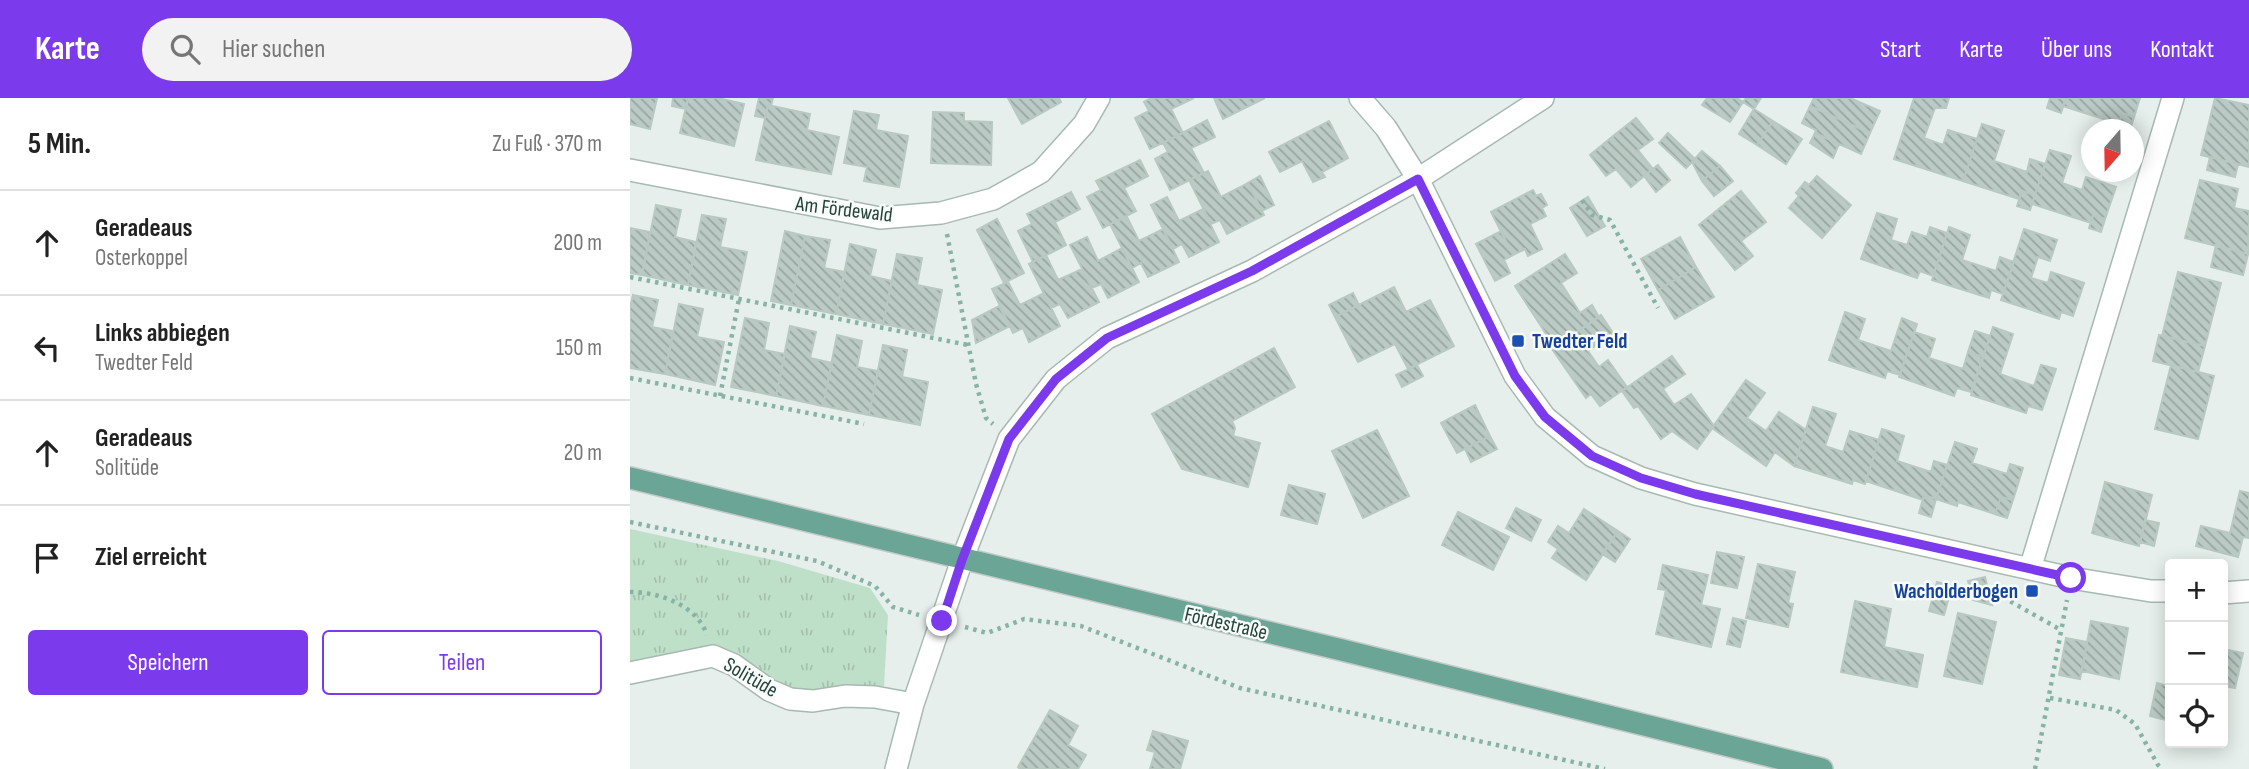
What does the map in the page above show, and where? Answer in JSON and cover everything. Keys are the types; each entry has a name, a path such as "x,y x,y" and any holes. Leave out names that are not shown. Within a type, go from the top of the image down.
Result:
{"main road":[{"name":"Fördestraße","path":"630,478 1822,769"}],"street":[{"name":"Am Fördewald","path":"630,170 880,218 941,213 993,199 1041,172 1084,124 1099,98"},
{"path":"1360,98 1386,128 1418,179 1515,376 1545,417 1592,456 1641,478 1695,494 2071,578 2165,592"},
{"path":"896,769 913,704 962,560 1009,439 1056,379 1107,338 1252,271 1418,179 1543,98"},
{"path":"2029,569 2173,98"},
{"path":"2228,593 2249,591"},
{"name":"Solitüde","path":"630,673 713,656 734,665 769,690 790,699 813,701 845,696 875,696 913,704"}],"path":[{"path":"1583,200 1592,215 1610,219 1658,308"},
{"path":"941,213 986,418 1009,439"},
{"path":"630,277 968,345"},
{"path":"720,396 739,299"},
{"path":"630,378 864,424"},
{"path":"630,522 817,561 875,586 893,607 986,633 1024,620 1081,626 1240,688 1605,769"},
{"path":"2007,564 2002,588 2008,600 2062,630"},
{"path":"2035,769 2071,578"},
{"path":"630,592 641,592 679,602 704,627 713,656"},
{"path":"2050,698 2116,710 2135,724 2162,769"}],"green space":[{"path":"630,529 778,561 870,588 888,615 884,686 810,692 774,685 724,650 630,667"}],"building":[{"path":"630,98 657,98 650,129 630,124"},
{"path":"673,98 688,98 686,109 672,106"},
{"path":"688,98 718,98 744,104 734,146 680,133"},
{"path":"759,98 773,98 765,118 755,116"},
{"path":"1008,98 1059,98 1061,102 1022,124"},
{"path":"1151,98 1194,98 1171,109 1183,133 1150,149 1135,118 1149,111 1144,102"},
{"path":"1214,98 1265,98 1223,119"},
{"path":"1707,98 1737,98 1743,102 1730,122 1702,105"},
{"path":"1746,98 1761,98 1754,109 1743,102"},
{"path":"1814,98 1850,98 1880,111 1870,133 1810,106"},
{"path":"1914,98 1949,98 1946,108 1935,108 1924,138 1943,145 1948,130 1977,139 1963,181 1894,159"},
{"path":"2050,98 2066,98 2061,113 2047,108"},
{"path":"2066,98 2140,98 2134,117 2122,113 2120,119 2103,119 2063,106"},
{"path":"2215,98 2249,105 2249,167 2201,155"},
{"path":"768,105 810,114 807,130 839,137 831,174 756,160"},
{"path":"1810,106 1870,133 1861,154 1815,133 1816,130 1802,123"},
{"path":"1754,109 1773,121 1757,145 1739,134"},
{"path":"854,111 879,115 876,130 908,136 899,187 864,181 867,167 844,163"},
{"path":"933,112 964,113 964,121 992,122 991,165 931,163"},
{"path":"2122,113 2134,117 2133,119 2120,119"},
{"path":"1636,118 1653,139 1638,150 1653,169 1644,176 1612,137"},
{"path":"1207,120 1215,137 1191,148 1204,173 1170,190 1155,159 1168,152 1163,143"},
{"path":"1329,121 1348,158 1322,172 1325,177 1313,182 1302,161 1280,172 1269,152"},
{"path":"1773,121 1802,139 1786,164 1757,145"},
{"path":"1982,124 2004,131 1994,161 2027,172 2030,159 2045,164 2035,195 2022,191 2019,199 1963,181"},
{"path":"1668,133 1695,159 1686,168 1659,143"},
{"path":"1815,133 1839,144 1833,158 1810,143"},
{"path":"1612,137 1644,176 1631,187 1616,169 1606,176 1590,155"},
{"path":"2050,150 2071,156 2062,183 2082,190 2084,182 2101,182 2116,187 2105,219 2093,215 2091,223 2032,204"},
{"path":"1702,151 1720,166 1702,181 1692,162"},
{"path":"2210,157 2238,164 2235,177 2207,170"},
{"path":"1140,160 1148,176 1124,188 1136,211 1103,228 1087,197 1101,190 1096,181"},
{"path":"1658,165 1670,180 1656,192 1644,176"},
{"path":"1720,166 1733,181 1714,196 1702,181"},
{"path":"1208,171 1221,197 1248,183 1264,215 1227,234 1220,220 1211,224 1189,180"},
{"path":"1260,176 1274,205 1262,211 1248,183"},
{"path":"1817,176 1851,205 1822,238 1789,208 1799,196 1796,193 1805,182 1809,185"},
{"path":"2200,180 2238,189 2234,208 2249,211 2248,254 2185,238"},
{"path":"1533,190 1536,196 1541,194 1547,205 1542,208 1546,216 1530,224 1542,249 1528,256 1525,249 1513,255 1491,212"},
{"path":"1741,191 1766,222 1741,241 1753,256 1735,270 1699,225"},
{"path":"2022,191 2035,195 2030,210 2017,206"},
{"path":"1071,192 1080,209 1055,222 1066,245 1033,262 1018,231 1032,224 1027,214"},
{"path":"1167,197 1179,221 1203,209 1219,242 1189,257 1182,244 1173,249 1151,205"},
{"path":"1588,197 1605,226 1587,236 1570,208"},
{"path":"656,205 681,210 675,237 696,242 688,285 642,275"},
{"path":"1877,213 1897,219 1891,240 1907,245 1912,232 1927,237 1930,227 1947,233 1933,276 1920,271 1917,278 1861,259"},
{"path":"702,215 726,219 720,247 747,252 738,295 688,285"},
{"path":"2093,215 2105,219 2101,232 2089,228"},
{"path":"1127,217 1139,241 1163,229 1179,262 1148,277 1141,263 1132,268 1110,224"},
{"path":"997,219 1024,273 1004,283 977,230"},
{"path":"1949,227 1970,235 1962,260 1996,271 2000,257 2014,262 2003,294 1991,290 1989,298 1932,280"},
{"path":"630,228 650,232 642,275 630,273"},
{"path":"2024,229 2057,240 2050,261 2038,257 2031,278 2048,283 2051,272 2084,283 2073,316 2061,312 2059,319 2001,300"},
{"path":"785,231 805,236 791,305 771,301"},
{"path":"1501,231 1513,255 1504,260 1510,273 1495,281 1476,244"},
{"path":"805,236 830,240 824,268 845,272 836,314 791,305"},
{"path":"1087,237 1098,261 1122,248 1139,282 1108,298 1101,284 1092,288 1070,245"},
{"path":"1680,237 1696,267 1658,290 1641,259"},
{"path":"850,244 876,250 870,276 892,281 883,324 836,314"},
{"path":"2216,245 2248,254 2243,275 2211,267"},
{"path":"897,254 922,258 917,285 942,290 933,334 883,324"},
{"path":"1565,254 1577,273 1561,283 1580,313 1592,305 1599,317 1559,345 1553,334 1548,337 1515,286"},
{"path":"1046,255 1058,280 1082,269 1099,302 1068,318 1060,304 1051,308 1029,264"},
{"path":"1696,267 1714,297 1675,319 1658,290"},
{"path":"2178,272 2221,283 2205,346 2162,336"},
{"path":"1008,282 1020,305 1044,293 1060,326 1029,342 1023,328 1013,333 992,289"},
{"path":"1394,287 1406,312 1430,300 1454,346 1408,369 1395,344 1358,362 1335,317"},
{"path":"1353,293 1359,305 1335,317 1329,305"},
{"path":"633,295 658,300 652,327 673,331 665,374 630,368 630,308"},
{"path":"679,304 703,309 697,337 724,342 715,385 665,374"},
{"path":"999,306 1010,326 976,343 972,320"},
{"path":"1845,312 1865,319 1858,340 1891,351 1902,318 1917,324 1900,375 1887,371 1885,378 1829,360"},
{"path":"1601,315 1613,333 1588,351 1599,367 1608,360 1627,387 1600,406 1591,394 1586,398 1552,349"},
{"path":"745,318 769,323 764,350 785,354 776,396 731,387"},
{"path":"790,326 816,332 810,358 832,363 823,406 776,396"},
{"path":"1993,327 2013,334 2000,374 2034,386 2041,365 2056,369 2042,410 2028,406 2026,413 1971,395"},
{"path":"1975,331 1990,336 1983,357 1968,352"},
{"path":"1914,332 1935,339 1929,358 1963,369 1968,352 1983,357 1971,392 1957,388 1954,396 1899,377"},
{"path":"837,335 862,341 857,367 878,371 869,415 823,406"},
{"path":"2159,335 2205,346 2198,372 2153,361"},
{"path":"883,345 907,350 902,377 928,382 920,425 869,415"},
{"path":"1274,348 1295,387 1232,421 1235,428 1233,436 1260,443 1248,487 1182,469 1152,414"},
{"path":"1672,356 1685,374 1663,389 1674,405 1691,394 1714,426 1697,449 1672,431 1661,439 1638,406 1634,408 1622,391"},
{"path":"1417,365 1423,376 1402,387 1396,375"},
{"path":"2171,365 2214,376 2198,439 2155,429"},
{"path":"1746,380 1765,393 1747,418 1766,431 1779,412 1806,430 1794,466 1775,452 1766,466 1712,428"},
{"path":"1475,405 1490,436 1457,453 1441,423"},
{"path":"1813,407 1836,414 1825,446 1843,452 1850,431 1879,440 1865,484 1853,480 1852,484 1794,466"},
{"path":"1882,429 1904,436 1897,461 1931,472 1934,461 1947,465 1936,499 1924,495 1923,500 1866,481"},
{"path":"1377,430 1409,496 1363,518 1332,451"},
{"path":"1490,436 1497,449 1471,462 1465,449"},
{"path":"1955,442 1977,449 1972,463 2007,474 2010,464 2023,468 2013,500 2001,497 1995,514 1958,502 1957,506 1936,499"},
{"path":"2105,482 2152,495 2139,546 2092,533"},
{"path":"1289,485 1325,494 1317,524 1281,515"},
{"path":"2240,491 2249,493 2249,538 2243,537 2238,557 2196,546 2201,526 2230,533"},
{"path":"1924,495 1936,499 1931,517 1919,513"},
{"path":"2001,497 2013,500 2007,518 1995,514"},
{"path":"1516,508 1541,520 1531,541 1506,528"},
{"path":"1584,509 1618,531 1586,580 1552,558 1558,549 1548,542 1558,526 1569,533"},
{"path":"1458,512 1509,537 1493,570 1442,545"},
{"path":"2145,520 2159,523 2154,546 2140,542"},
{"path":"1618,531 1630,539 1615,562 1602,554"},
{"path":"1717,552 1744,557 1737,588 1711,583"},
{"path":"1758,564 1795,572 1788,603 1793,604 1788,627 1746,618"},
{"path":"1663,565 1708,575 1701,605 1720,609 1711,647 1656,634 1666,590 1658,589"},
{"path":"1985,577 1992,605 1973,600 1968,581"},
{"path":"1937,582 1952,586 1944,615 1929,611"},
{"path":"1855,601 1891,609 1884,647 1923,655 1917,687 1841,672"},
{"path":"1958,613 1996,622 1982,684 1944,676"},
{"path":"1733,618 1746,621 1740,647 1727,644"},
{"path":"2091,621 2128,628 2119,679 2082,671"},
{"path":"2066,638 2087,642 2080,679 2059,675"},
{"path":"2228,650 2243,653 2235,688 2228,687"},
{"path":"2157,683 2165,685 2165,720 2150,716"},
{"path":"1050,710 1078,726 1068,745 1086,755 1078,769 1020,769 1018,767"},
{"path":"1153,731 1188,741 1180,769 1150,769 1155,752 1147,750"}],"place":[{"name":"Twedter Feld","path":"1518,341"},
{"name":"Wacholderbogen","path":"2032,591"}],"route":[{"path":"942,621 962,560 1009,439 1056,379 1107,338 1252,271 1418,179 1515,376 1545,417 1592,456 1641,478 1695,494 2071,578"}]}
